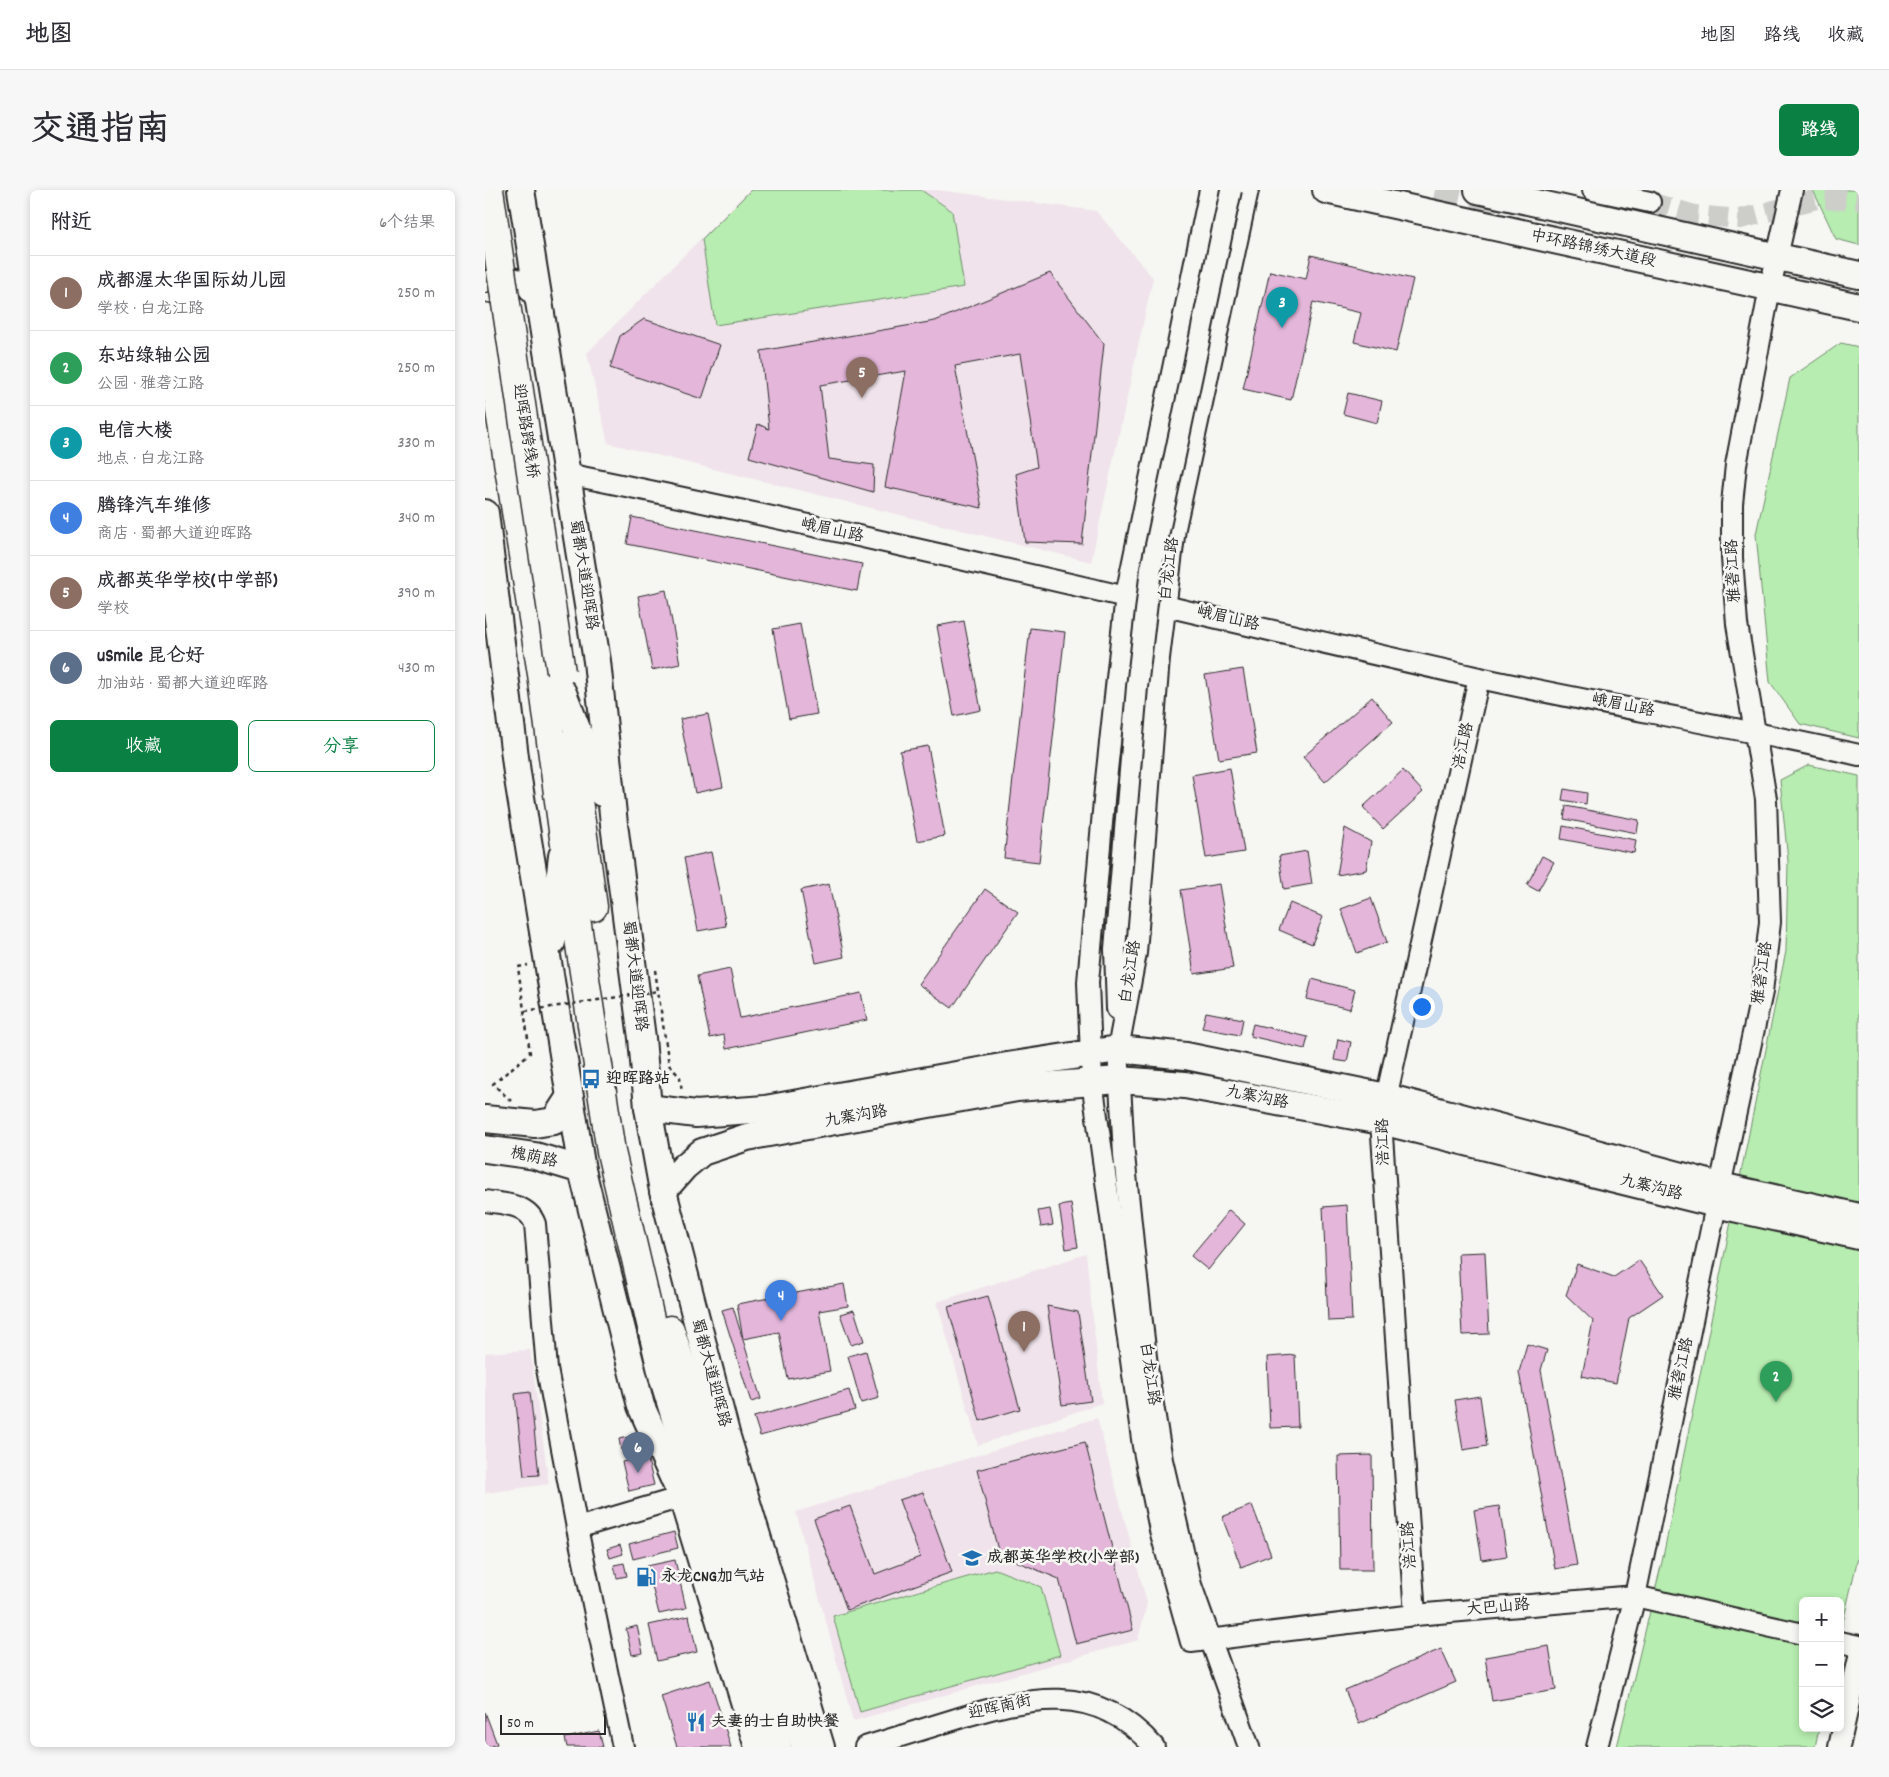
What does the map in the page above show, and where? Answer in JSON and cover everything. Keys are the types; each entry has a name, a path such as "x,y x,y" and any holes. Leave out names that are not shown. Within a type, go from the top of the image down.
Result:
{"highway":[{"name":"迎晖路跨线桥","path":"489,190 555,679"},
{"name":"迎晖路跨线桥","path":"485,317 555,679"},
{"path":"555,679 564,838 611,1152 664,1379 777,1747"},
{"name":"蜀都大道迎晖路","path":"555,679 627,1142 647,1238 675,1348 806,1747"}],"main road":[{"name":"中环路锦绣大道段","path":"1326,190 1859,307"},
{"name":"中环路锦绣大道段","path":"1478,190 1859,275"},
{"name":"蜀都大道迎晖路","path":"522,192 597,661 614,824 642,1038 649,1108 663,1190 727,1437 821,1747"},
{"path":"485,513 516,763 582,1170 641,1406 682,1497 758,1747"},
{"path":"555,679 614,824"},
{"path":"549,975 564,838"},
{"name":"九寨沟路","path":"649,1108 696,1114 765,1109 1089,1052 1118,1049 1186,1056 1718,1195 1859,1236"},
{"name":"九寨沟路","path":"663,1190 684,1167 702,1152 747,1136 1017,1088 1119,1080 1185,1085 1384,1109"},
{"name":"槐荫路","path":"485,1119 535,1124 554,1121 569,1098"},
{"name":"槐荫路","path":"485,1149 535,1156 582,1170"},
{"name":"九寨沟路","path":"1718,1195 1859,1217"}],"street":[{"name":"白龙江路","path":"1210,190 1127,595 1105,789 1088,982 1089,1052 1143,1446 1159,1530 1201,1641 1249,1747"},
{"path":"1118,1049 1115,949 1137,687 1151,569 1231,190"},
{"name":"白龙江路","path":"1201,1641 1191,1585 1160,1450 1148,1374 1135,1262 1118,1049 1136,953 1166,605 1175,528 1248,190"},
{"path":"1593,190 1650,202"},
{"name":"雅砻江路","path":"1597,1747 1635,1596 1718,1195 1763,992 1770,922 1766,800 1737,624 1732,558 1732,504 1737,465 1770,288 1792,190"},
{"path":"485,282 496,277 519,278 529,288 541,306"},
{"name":"峨眉山路","path":"567,474 1127,595 1479,678 1756,731 1859,755"},
{"name":"涪江路","path":"1415,1615 1384,1109 1479,678"},
{"path":"485,1201 525,1210 532,1215 535,1224 547,1369 577,1528 623,1747"},
{"path":"577,1528 682,1497"},
{"name":"大巴山路","path":"1201,1641 1415,1615 1635,1596 1799,1633"},
{"path":"1844,1643 1859,1646"},
{"path":"1839,1747 1859,1658"},
{"name":"迎晖南街","path":"865,1747 1013,1702 1060,1699 1080,1702 1111,1712 1154,1747"}],"path":[{"path":"493,1084 530,1053 518,967"},
{"path":"525,1011 658,991 669,1065 680,1077"}],"shaded area":[{"path":"749,190 938,190 1096,211 1153,278 1091,562 608,443 587,353"},
{"path":"1086,1254 1102,1403 978,1445 937,1302"},
{"path":"530,1350 549,1484 485,1493 485,1353"},
{"name":"成都英华学校(小学部)","path":"1097,1418 1147,1603 1138,1640 853,1721 796,1512"}],"green space":[{"path":"751,190 921,190 952,211 964,287 715,325 702,239"},
{"path":"1813,190 1859,190 1859,245 1836,239"},
{"path":"1841,343 1859,347 1859,738 1800,724 1770,682 1756,534 1790,378"},
{"path":"1809,765 1859,776 1859,1553 1844,1618 1844,1597 1799,1597 1799,1732 1818,1732 1815,1747 1617,1747 1662,1562 1786,951 1788,861 1780,780"},
{"path":"995,1569 1041,1587 1060,1655 860,1712 833,1616"}],"building":[{"path":"1311,255 1413,279 1396,352 1354,342 1361,313 1313,302 1291,400 1243,389 1270,271 1306,279"},
{"path":"1050,273 1104,344 1082,544 1025,542 1016,474 1037,467 1020,354 955,366 982,508 885,487 906,371 820,385 829,459 874,465 873,492 749,457 758,424 769,429 761,351 935,321"},
{"path":"644,319 720,345 702,399 610,368 620,336"},
{"path":"1348,393 1382,401 1377,423 1343,414"},
{"path":"632,517 862,564 857,591 627,544"},
{"path":"666,590 680,664 652,670 638,596"},
{"path":"964,621 981,710 954,716 937,626"},
{"path":"800,624 817,714 789,719 773,629"},
{"path":"1030,628 1065,632 1039,862 1004,858"},
{"path":"1243,669 1257,753 1219,759 1205,675"},
{"path":"1372,697 1393,722 1325,782 1303,757"},
{"path":"708,714 723,787 695,793 680,719"},
{"path":"928,746 945,836 917,841 900,751"},
{"path":"1230,768 1244,852 1206,858 1192,775"},
{"path":"1403,770 1423,792 1383,829 1363,807"},
{"path":"1564,789 1587,793 1586,804 1562,800"},
{"path":"1566,806 1639,820 1637,833 1564,819"},
{"path":"1563,826 1636,840 1634,853 1561,839"},
{"path":"1345,828 1371,842 1366,870 1337,875"},
{"path":"1307,851 1312,884 1284,889 1279,856"},
{"path":"711,852 726,926 698,931 684,858"},
{"path":"1542,856 1554,862 1538,891 1527,885"},
{"path":"829,884 844,957 816,963 801,890"},
{"path":"1219,884 1233,968 1194,974 1181,890"},
{"path":"985,889 1018,912 952,1008 918,984"},
{"path":"1371,898 1387,942 1357,953 1341,909"},
{"path":"1290,903 1323,917 1312,944 1279,930"},
{"path":"730,969 740,1018 861,993 867,1020 726,1049 724,1035 710,1038 697,976"},
{"path":"1312,979 1355,990 1350,1009 1307,999"},
{"path":"1206,1012 1243,1019 1240,1035 1202,1028"},
{"path":"1253,1024 1308,1037 1305,1049 1250,1036"},
{"path":"1338,1039 1351,1042 1347,1062 1334,1060"},
{"path":"1071,1204 1078,1247 1066,1249 1059,1206"},
{"path":"1347,1205 1352,1320 1328,1321 1323,1207"},
{"path":"1050,1209 1053,1225 1041,1227 1038,1211"},
{"path":"1229,1210 1245,1224 1208,1270 1191,1256"},
{"path":"1485,1252 1489,1334 1462,1335 1458,1253"},
{"path":"1639,1260 1663,1295 1629,1318 1616,1383 1582,1376 1593,1321 1566,1295 1577,1264 1614,1277"},
{"path":"844,1284 848,1306 819,1311 830,1371 788,1379 779,1332 743,1339 737,1304"},
{"path":"988,1296 1020,1409 980,1421 948,1307"},
{"path":"1047,1306 1078,1312 1091,1401 1062,1405"},
{"path":"733,1307 761,1399 751,1402 722,1310"},
{"path":"854,1310 864,1341 851,1345 840,1314"},
{"path":"1527,1344 1547,1350 1541,1370 1577,1565 1555,1569 1519,1372"},
{"path":"866,1351 879,1398 861,1403 848,1356"},
{"path":"1295,1355 1298,1427 1270,1428 1267,1357"},
{"path":"849,1390 855,1410 760,1436 754,1417"},
{"path":"530,1392 539,1475 524,1476 515,1394"},
{"path":"1480,1396 1487,1446 1463,1450 1455,1400"},
{"path":"633,1436 636,1447 621,1450 619,1439"},
{"path":"1085,1442 1133,1630 1076,1644 1059,1579 999,1554 977,1470"},
{"path":"1372,1455 1373,1570 1340,1570 1338,1456"},
{"path":"647,1456 654,1485 629,1491 622,1462"},
{"path":"923,1492 952,1572 847,1610 814,1519 850,1506 875,1574 920,1557 899,1500"},
{"path":"1252,1505 1271,1555 1241,1567 1222,1517"},
{"path":"1499,1506 1507,1556 1482,1560 1474,1510"},
{"path":"674,1532 678,1548 633,1559 629,1544"},
{"path":"620,1545 623,1554 610,1558 607,1549"},
{"path":"675,1560 686,1608 659,1614 647,1566"},
{"path":"624,1563 627,1576 617,1578 614,1565"},
{"path":"689,1616 697,1652 657,1661 649,1625"},
{"path":"637,1626 643,1653 632,1655 626,1629"},
{"path":"1549,1646 1556,1690 1492,1701 1485,1657"},
{"path":"1441,1649 1456,1682 1359,1724 1345,1690"},
{"name":"夫妻的士自助快餐","path":"710,1680 731,1747 677,1747 661,1696"},
{"path":"485,1712 497,1744 489,1747 485,1747"},
{"path":"599,1731 603,1747 567,1747 565,1738"}],"tunnel":[{"path":"1435,190 1502,205"},
{"path":"1650,202 1695,215 1740,219 1817,199 1859,200"}],"place":[{"name":"电信大楼","path":"1282,328"},
{"name":"成都英华学校(中学部)","path":"862,398"},
{"name":"迎晖路站","path":"591,1079"},
{"name":"腾锋汽车维修","path":"781,1321"},
{"name":"成都渥太华国际幼儿园","path":"1024,1352"},
{"name":"东站绿轴公园","path":"1776,1402"},
{"name":"uSmile 昆仑好","path":"638,1473"},
{"name":"成都英华学校(小学部)","path":"972,1558"},
{"name":"永龙CNG加气站","path":"646,1577"},
{"name":"夫妻的士自助快餐","path":"696,1722"}]}
